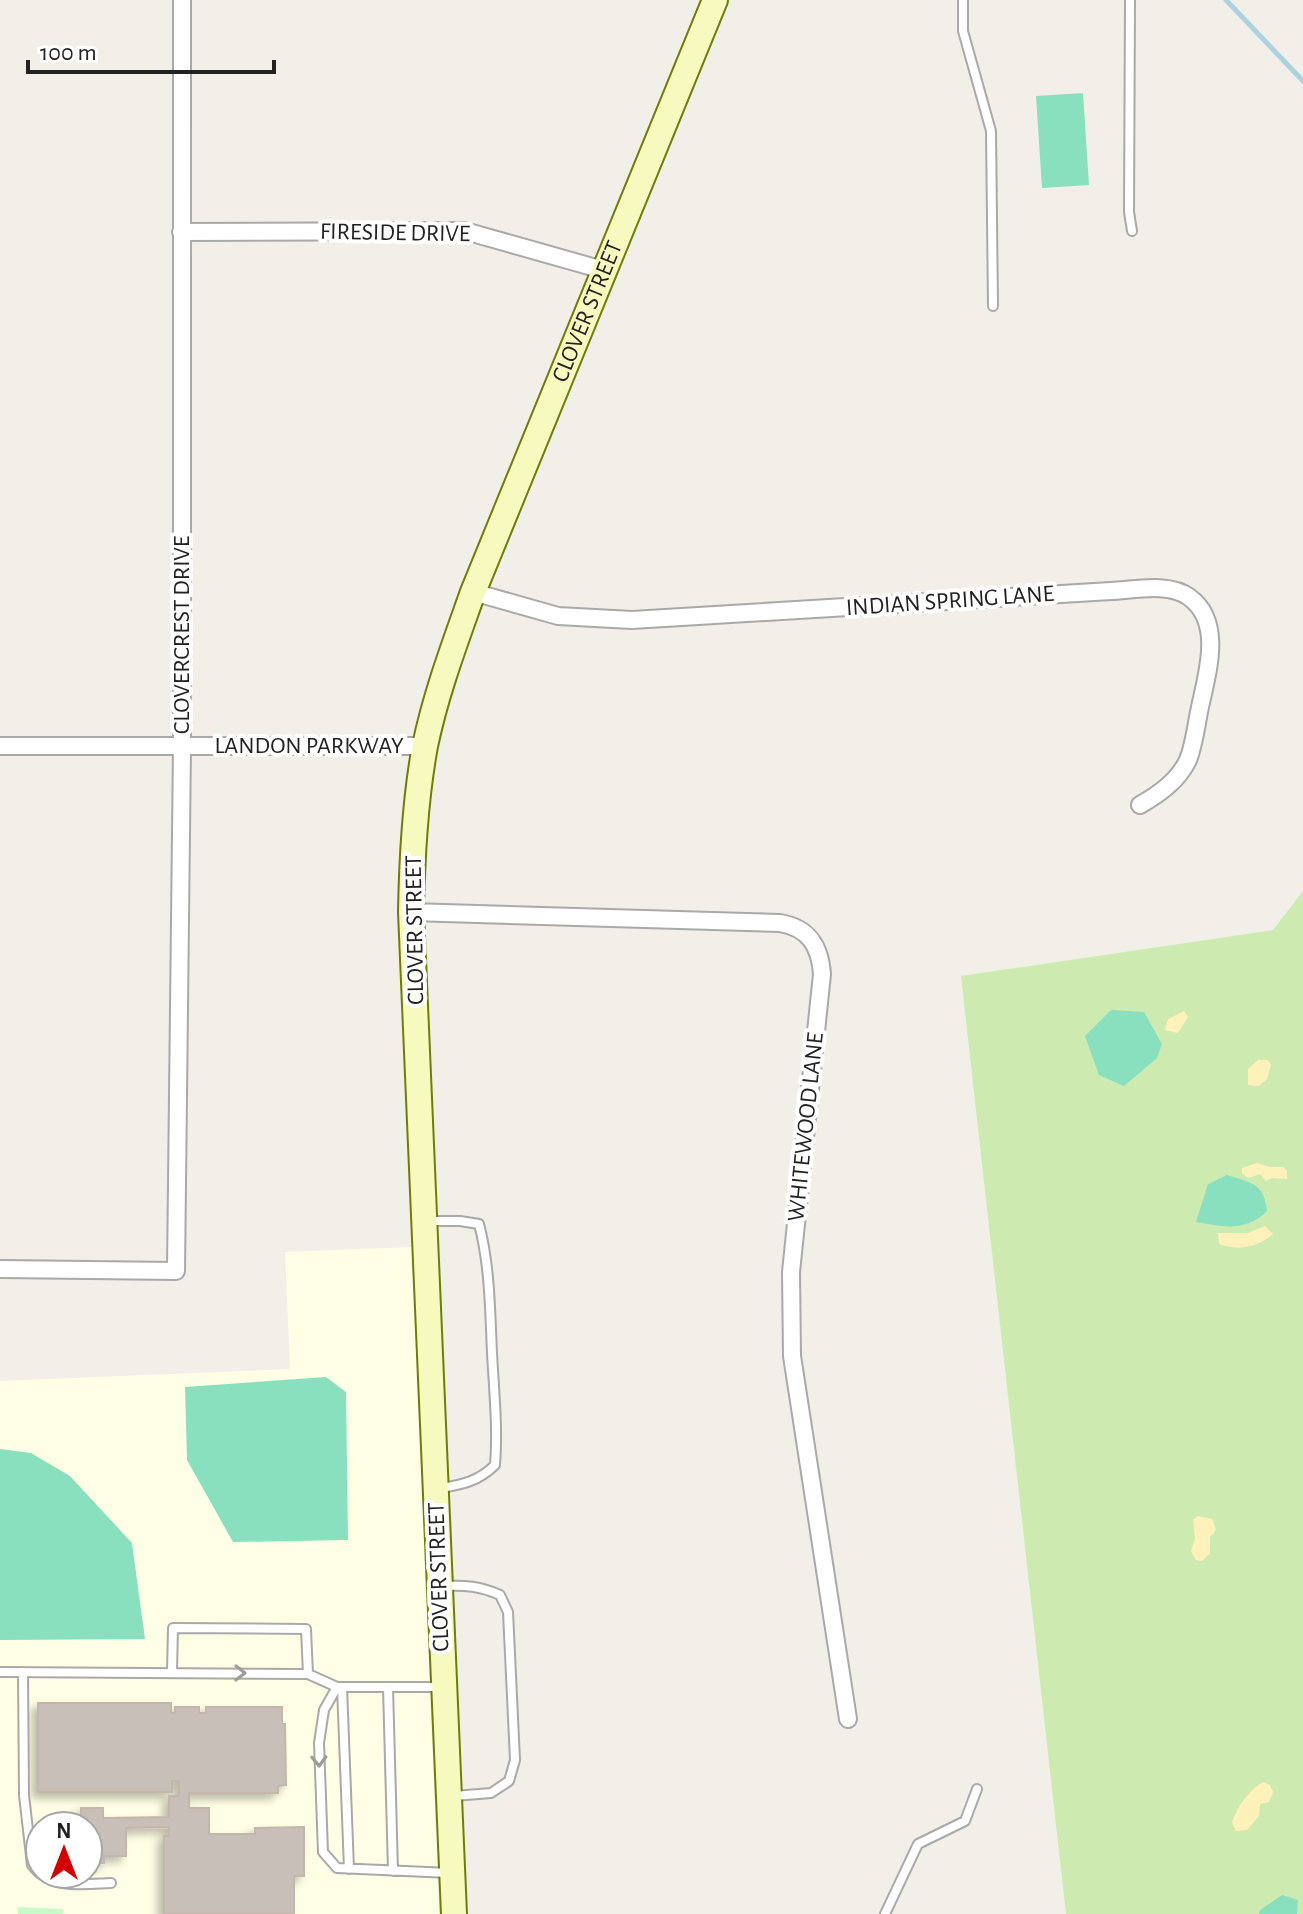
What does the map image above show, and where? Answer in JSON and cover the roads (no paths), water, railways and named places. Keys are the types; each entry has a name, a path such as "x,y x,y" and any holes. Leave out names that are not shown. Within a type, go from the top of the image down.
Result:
{"main road":[{"name":"CLOVER STREET","path":"454,1914 411,912 412,862 425,746 447,665 473,592 715,0"}],"street":[{"name":"CLOVERCREST DRIVE","path":"0,1269 176,1271 182,746 182,0"},
{"name":"FIRESIDE DRIVE","path":"181,232 465,231 603,270"},
{"name":"INDIAN SPRING LANE","path":"473,592 558,616 632,620 1095,592 1176,590 1187,595 1204,614 1209,631 1208,662 1188,761 1172,782 1140,805"},
{"name":"LANDON PARKWAY","path":"0,746 425,746"},
{"name":"WHITEWOOD LANE","path":"411,912 780,923 805,932 816,945 822,974 791,1272 792,1356 848,1719"}],"lane":[{"path":"963,0 963,31 991,131 993,306"},
{"path":"1130,0 1129,212 1132,231"},
{"path":"424,1221 479,1224 487,1253 497,1435 495,1465 484,1477 462,1485 436,1489"},
{"path":"440,1587 466,1585 500,1595 508,1612 514,1730 515,1760 509,1781 491,1793 449,1796"},
{"path":"172,1672 173,1628 306,1629 308,1674"},
{"path":"1,1672 308,1674 340,1687 444,1687"},
{"path":"23,1672 24,1795 32,1865 38,1874 61,1883 111,1883"},
{"path":"340,1687 349,1869"},
{"path":"340,1687 324,1710 319,1743 323,1852 337,1868 452,1873"},
{"path":"388,1687 393,1871"},
{"path":"885,1914 918,1844 965,1821 977,1789"}],"waterway":[{"path":"1226,0 1303,81"}]}
